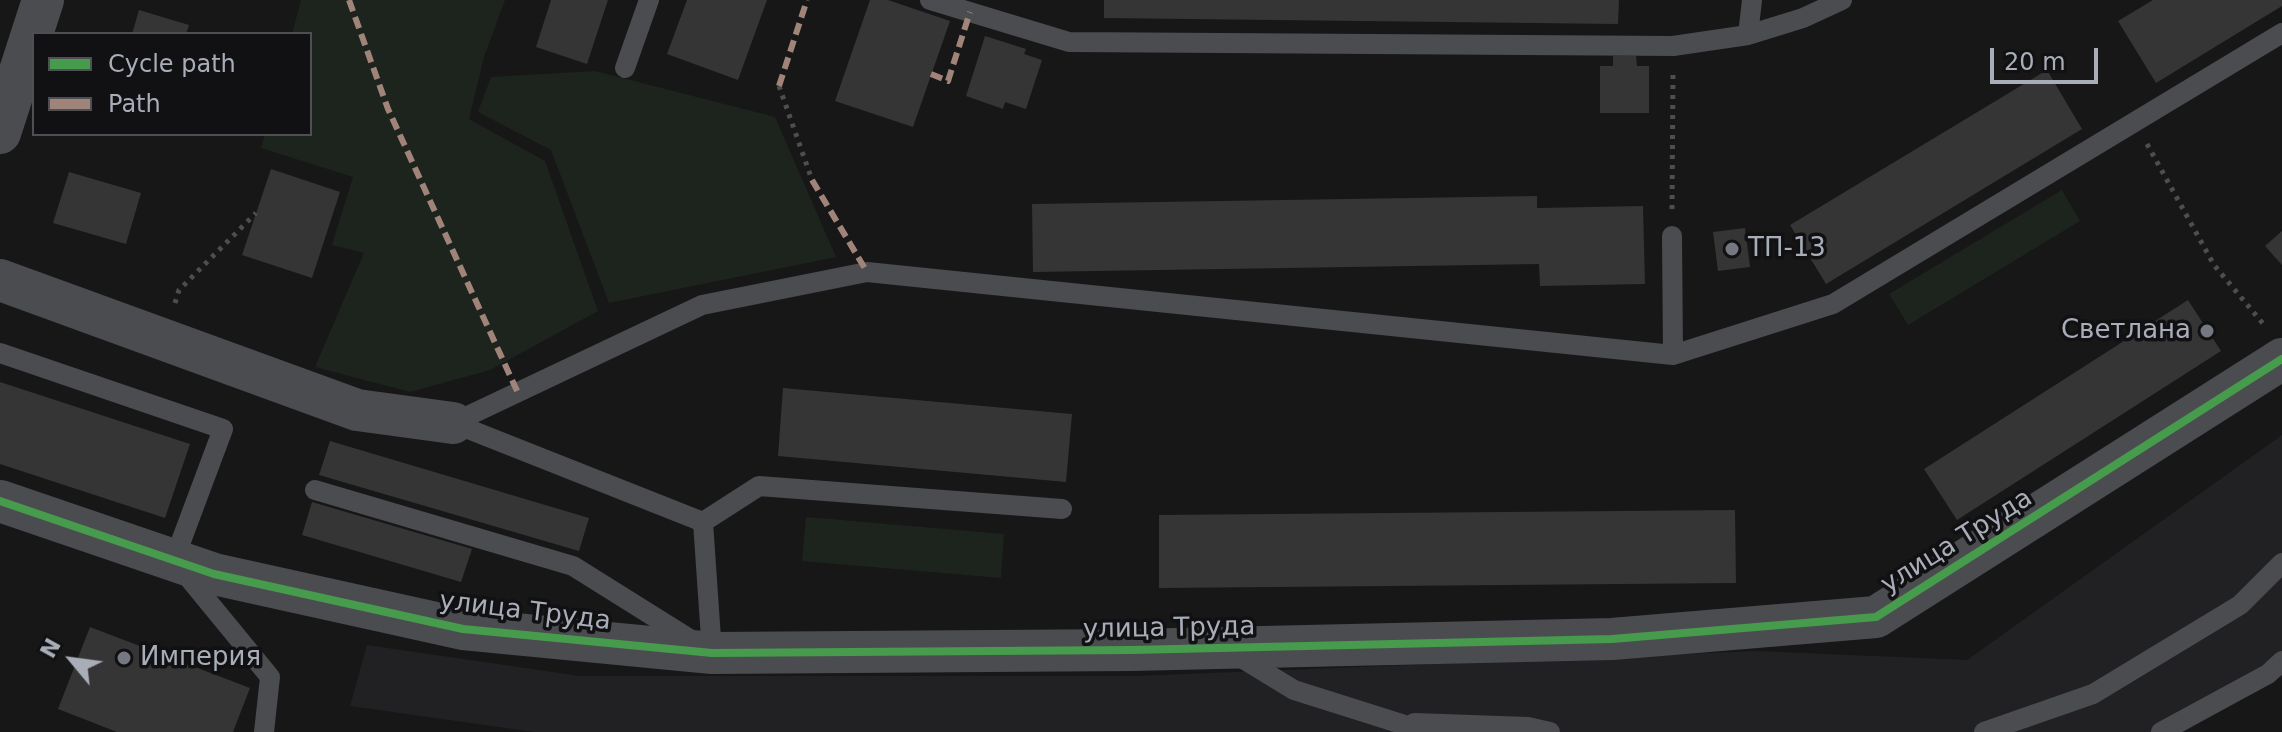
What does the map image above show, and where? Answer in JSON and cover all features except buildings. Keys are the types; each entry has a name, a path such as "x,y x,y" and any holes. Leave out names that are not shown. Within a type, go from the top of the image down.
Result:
{"street":[{"path":"33,32 43,0"},
{"path":"0,133 32,34"},
{"path":"0,280 357,410 453,423"},
{"name":"улица Труда","path":"0,501 214,574 463,629 712,653 1225,648 1612,639 1876,617 2277,346"}],"lane":[{"path":"625,68 649,0"},
{"path":"930,0 1069,42 1673,46 1748,35 1803,18 1842,0"},
{"path":"1748,35 1752,0"},
{"path":"453,423 702,305 867,272 1673,355 1833,304 2282,33"},
{"path":"1672,236 1673,355"},
{"path":"0,353 223,429 174,560 270,677 264,732"},
{"path":"453,423 703,522"},
{"path":"703,522 759,486 1062,509"},
{"path":"315,490 573,566 712,653"},
{"path":"703,522 712,653"},
{"path":"1984,732 2093,694 2240,605 2282,563"},
{"path":"1225,648 1294,690 1427,732"},
{"path":"2161,732 2268,674 2282,661"},
{"path":"1398,723 1528,727 1550,732"}],"path":[{"path":"1672,236 1673,46"},
{"path":"779,86 812,180"},
{"path":"2135,122 2214,265 2277,346"},
{"path":"179,290 256,213"}],"shaded area":[{"path":"301,0 505,0 484,57 469,119 545,161 598,311 490,370 410,392 315,367 364,253 332,245 353,177 261,148 264,136 312,136 312,32 293,32"},
{"path":"595,71 775,117 836,257 609,303 551,150 478,112 491,77"},
{"path":"2062,190 2080,221 1908,325 1889,294"},
{"path":"2282,435 2282,676 2184,732 534,732 350,706 367,645 580,676 1135,676 1758,651 1967,660"},
{"path":"806,517 1004,534 1001,578 802,561"}],"marked path":[{"path":"349,0 388,109 518,393"},
{"path":"779,86 807,0"},
{"path":"931,74 948,81 970,12"},
{"path":"812,180 867,272"}],"cycle path":[{"path":"0,501 214,574 463,629 712,653 1131,650 1612,639 1876,617 2282,359"}],"place":[{"name":"ТП-13","path":"1732,249"},
{"name":"Светлана","path":"2207,331"},
{"name":"Империя","path":"124,658"}]}
